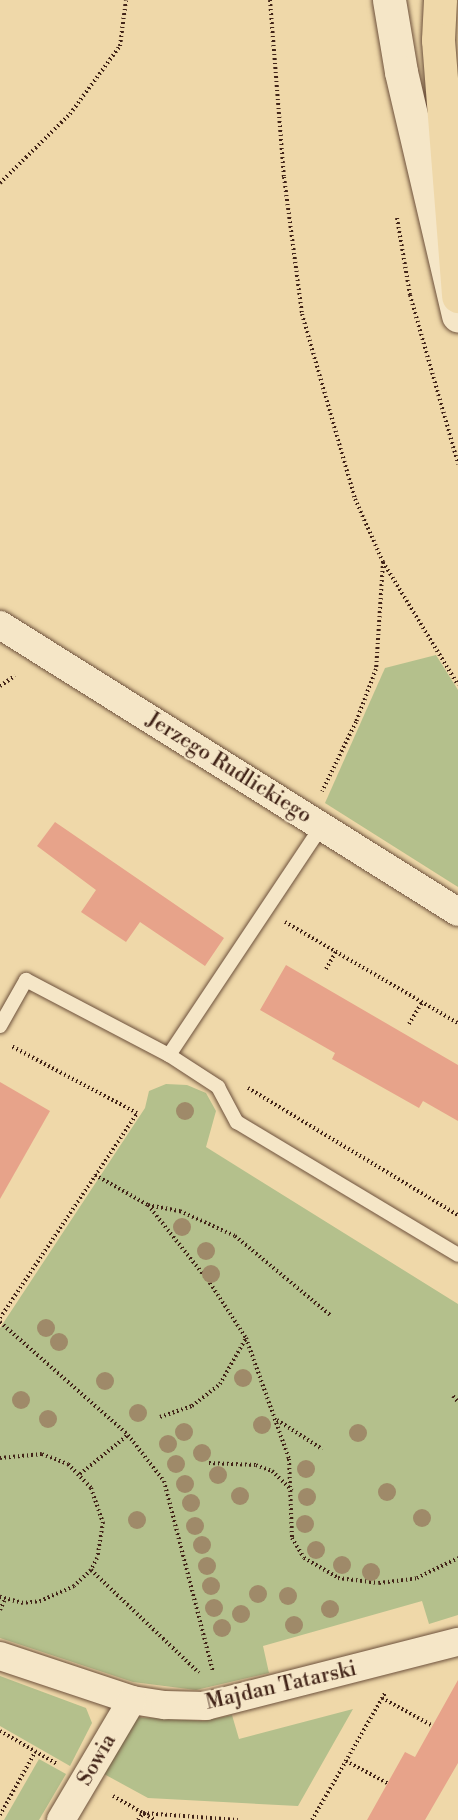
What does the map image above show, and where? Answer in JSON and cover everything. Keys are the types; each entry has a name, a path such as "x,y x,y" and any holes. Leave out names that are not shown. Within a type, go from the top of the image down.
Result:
{"main road":[{"path":"440,0 438,40 458,296"}],"street":[{"path":"389,0 401,72 458,315"},
{"name":"Jerzego Rudlickiego","path":"0,625 458,912"},
{"name":"Majdan Tatarski","path":"0,1656 132,1700 165,1706 206,1706 458,1642"},
{"name":"Sowia","path":"62,1820 132,1700"}],"lane":[{"path":"169,1055 317,823"},
{"path":"0,1026 26,980 169,1055 218,1087 237,1122 458,1255"}],"path":[{"path":"0,183 70,114 120,46 126,0"},
{"path":"270,0 284,177 302,314 355,499 383,562 458,685"},
{"path":"317,823 318,799 356,722 376,669 383,562"},
{"path":"0,686 15,676"},
{"path":"279,919 458,1023"},
{"path":"326,969 336,952"},
{"path":"409,1024 422,1002"},
{"path":"0,1040 137,1113 0,1320 128,1435 164,1481 216,1682"},
{"path":"238,1082 458,1215"},
{"path":"95,1175 148,1205 180,1211 235,1236 330,1315"},
{"path":"148,1205 210,1282 246,1338 289,1459 292,1491 290,1512 296,1549 338,1578 398,1583 427,1574 458,1558"},
{"path":"160,1417 192,1406 219,1384 246,1338"},
{"path":"453,1396 458,1402"},
{"path":"277,1420 322,1449"},
{"path":"80,1474 128,1435"},
{"path":"0,1610 2,1598 23,1603 58,1596 91,1570 102,1540 103,1522 99,1504 80,1474 68,1464 42,1454 1,1456"},
{"path":"209,1463 256,1465 272,1471 292,1491"},
{"path":"91,1570 202,1676"},
{"path":"312,1820 387,1690"},
{"path":"382,1698 433,1726"},
{"path":"0,1731 65,1768"},
{"path":"0,1815 35,1752"},
{"path":"346,1761 387,1783"},
{"path":"138,1820 142,1813 238,1820"}],"green space":[{"path":"436,655 458,690 458,887 325,803 385,668"},
{"path":"166,1084 187,1085 206,1093 216,1111 206,1147 458,1304 458,1615 429,1624 422,1601 263,1646 269,1673 196,1690 133,1682 0,1638 0,1328 145,1108 149,1091"},
{"path":"0,1676 86,1708 92,1723 70,1766 0,1726"},
{"path":"353,1709 298,1806 148,1798 104,1774 134,1717 204,1721 232,1715 239,1739"},
{"path":"39,1759 66,1774 39,1820 4,1820"}],"building":[{"path":"55,822 224,938 205,966 140,922 126,942 81,912 96,890 37,846"},
{"path":"286,965 458,1065 458,1121 423,1101 419,1108 332,1059 335,1053 260,1010"},
{"path":"0,1082 50,1111 0,1199"},
{"path":"458,1680 458,1763 425,1820 367,1820 405,1752 415,1757"}]}
